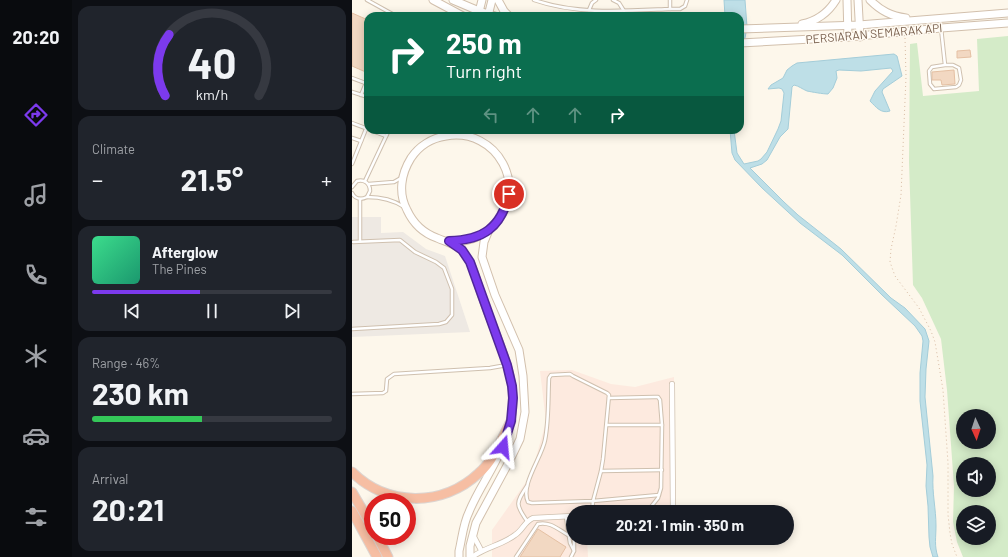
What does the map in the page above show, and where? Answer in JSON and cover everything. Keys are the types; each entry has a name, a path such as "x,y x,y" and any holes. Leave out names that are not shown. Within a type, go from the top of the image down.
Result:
{"highway":[{"path":"352,472 372,488 387,495 401,498 428,498 442,494 455,489 480,473 492,457 511,421"},
{"path":"352,492 364,513"},
{"path":"352,511 377,557"},
{"path":"382,545 388,557"}],"main road":[{"path":"433,0 455,12"},
{"path":"453,0 474,12"},
{"path":"479,12 482,0"},
{"path":"491,12 492,0"},
{"path":"498,0 505,12"},
{"path":"778,27 806,23 820,18 836,0"},
{"path":"847,0 848,38"},
{"path":"858,0 860,37"},
{"path":"870,0 888,14 905,18 930,19"},
{"name":"PERSIARAN SEMARAK API","path":"744,29 848,26 1008,13"},
{"name":"PERSIARAN SEMARAK API","path":"744,43 848,38 941,28 1008,23"},
{"path":"439,137 442,134"},
{"path":"453,134 466,136 475,138 488,145 498,155 505,167 509,180 509,194 506,208 499,220 489,230 477,237 465,241 438,239 428,234 415,223 406,209 402,193 403,177 406,166 412,156 420,148 439,137 453,134"},
{"path":"474,134 475,138"},
{"path":"471,557 470,546 476,523 520,439 525,412 524,376 519,350 495,295 482,257 484,242 489,230"},
{"path":"449,241 462,250 470,262 507,365 513,398 511,421 503,447 492,470 477,494 468,514 459,557"}],"street":[{"path":"672,384 673,505"},
{"path":"471,557 481,550 506,541 516,535 527,521 533,518 566,516"},
{"path":"473,535 481,550"}],"lane":[{"path":"368,0 389,12"},
{"path":"534,0 549,5 589,10 624,11 683,8 687,0"},
{"path":"548,0 549,5"},
{"path":"589,10 592,3 596,0"},
{"path":"613,0 620,3 624,11"},
{"path":"670,0 670,9"},
{"path":"941,28 944,65"},
{"path":"944,65 953,65 959,68 961,80 959,85 956,87 934,89 930,84 929,71 932,67 944,65"},
{"path":"352,78 364,82"},
{"path":"361,95 364,89"},
{"path":"352,92 364,96"},
{"path":"352,123 364,128"},
{"path":"352,164 361,141 367,134"},
{"path":"365,181 386,136 381,134"},
{"path":"352,138 361,141"},
{"path":"352,187 357,181 365,181 369,184 394,182 403,177"},
{"path":"367,197 370,191 369,184"},
{"path":"352,193 355,197 360,199 367,197 381,197 396,202 406,209"},
{"path":"352,200 355,197"},
{"path":"360,199 360,241"},
{"path":"352,329 439,324 446,322 452,315 452,289 444,268 436,262 415,252 400,240 353,242"},
{"path":"352,394 383,393 386,391 387,379 394,374 490,368 507,365"},
{"path":"527,521 518,508 518,503 528,484 545,441 550,376 570,374 607,393 609,398 602,471 593,505"},
{"path":"609,398 658,397 660,400 662,425 661,488 656,502 653,505"},
{"path":"607,426 662,425"},
{"path":"602,471 662,470"},
{"path":"528,484 527,499 530,503 593,502 659,495"},
{"path":"516,557 538,524 543,522 550,524 566,534"},
{"path":"571,545 574,551"},
{"path":"571,557 574,551 574,545"}],"path":[{"path":"905,32 906,77 901,195 890,262 894,276 919,308 935,342 943,390 948,463 948,515 952,544 957,557"}],"shaded area":[{"path":"352,217 381,217 381,233 403,232 426,249 445,256 470,332 352,337"},
{"path":"572,370 611,384 635,387 674,377 675,505 566,505 566,545 587,545 588,557 492,557 492,530 531,475 546,422 540,371"}],"green space":[{"path":"1008,36 1008,557 963,557 958,545 996,545 996,505 956,505 956,537 953,522 954,486 947,390 941,339 922,298 913,285 909,162 910,44 917,43 923,96 979,91 977,39"}],"water":[{"path":"724,0 745,0 747,27 744,41 744,12 725,12"},
{"path":"894,54 897,56 902,76 883,89 882,92 890,111 881,111 870,101 875,91 893,71 891,68 861,71 836,71 837,78 833,88 828,94 807,91 794,85 792,87 788,129 780,137 767,160 762,164 750,168 798,215 841,249 891,298 905,308 925,329 929,341 925,397 933,476 936,545 938,557 933,557 929,537 926,486 927,465 920,401 922,336 915,326 842,255 800,223 762,188 735,160 732,153 730,134 735,134 737,153 744,164 758,161 767,152 781,121 784,93 782,89 779,88 768,89 771,85 783,78 787,70 797,63"}],"building":[{"path":"352,13 364,18 364,71 352,66"},
{"path":"970,50 971,57 957,58 957,51"},
{"path":"954,70 955,84 942,85 941,80 932,80 932,72"},
{"path":"538,529 566,547 560,557 520,557"}],"route":[{"path":"503,447 511,421 513,398 507,365 483,302 470,262 462,250 449,241 465,241 477,237 489,230 499,220 506,208 509,194"}]}
